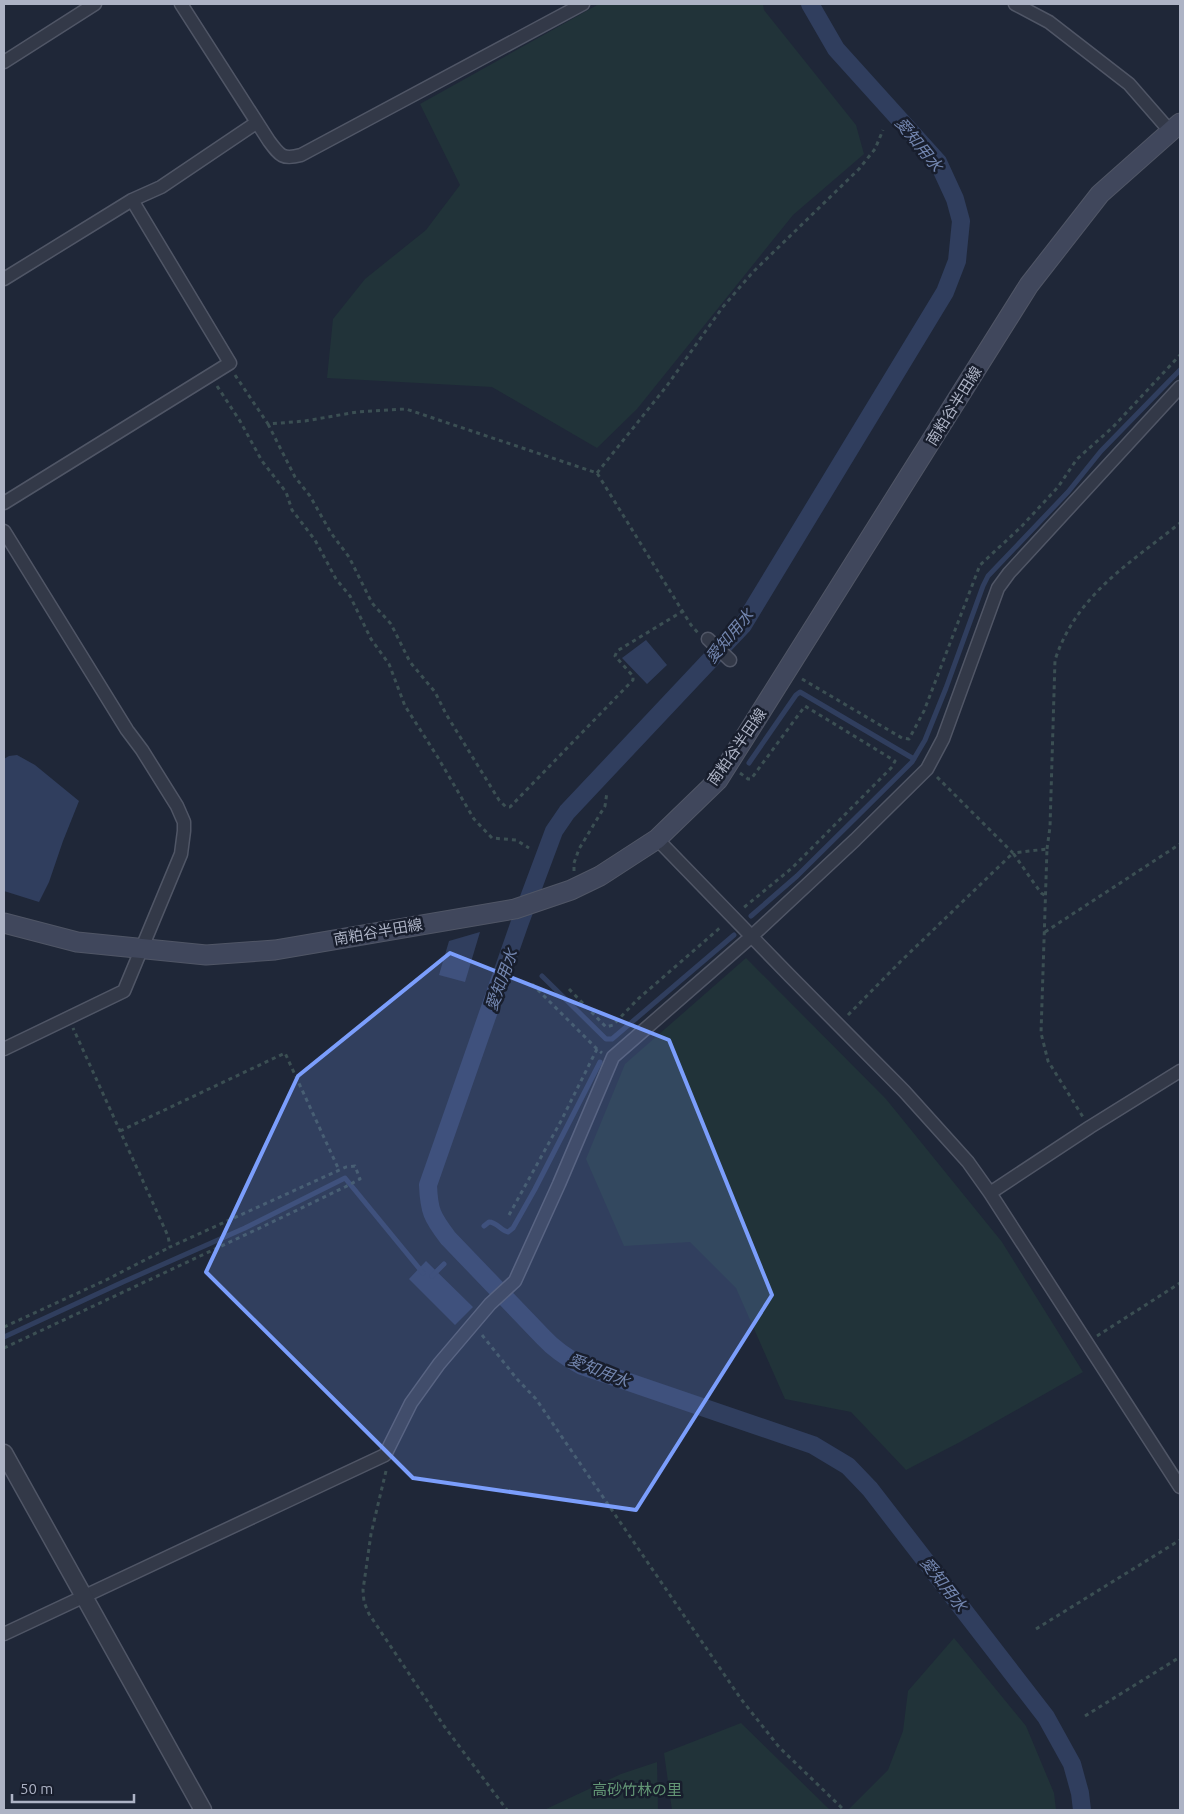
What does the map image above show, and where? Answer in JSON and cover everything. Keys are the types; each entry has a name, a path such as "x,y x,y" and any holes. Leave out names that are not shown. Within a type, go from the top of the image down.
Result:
{"main road":[{"name":"南粕谷半田線","path":"4,922 77,942 206,955 275,950 515,909 580,886 600,876 657,839 718,780 789,670 1029,285 1100,194 1175,127"}],"street":[{"path":"4,62 95,4"},
{"path":"181,4 256,122 278,154 284,157 301,155 584,4"},
{"path":"1015,4 1049,22 1129,84 1175,127"},
{"path":"4,279 132,200 160,188 256,122"},
{"path":"4,503 230,363 132,200"},
{"path":"4,1634 385,1455 411,1402 439,1364 490,1304 515,1281 613,1057 752,936 855,840 928,767 943,738 998,588 1180,388"},
{"path":"4,531 127,730 142,750 184,822 181,854 124,991 4,1049"},
{"path":"708,639 730,660"},
{"path":"657,839 910,1098 968,1162 1180,1487"},
{"path":"990,1193 1090,1127 1180,1071"},
{"path":"4,1453 203,1810"}],"path":[{"path":"597,473 666,387 722,308 752,273 859,169 875,149 883,130"},
{"path":"789,670 807,683 902,738 909,738 924,711 980,565 1021,527 1058,487 1077,459 1113,427 1180,355"},
{"path":"230,363 254,405 268,424 295,477 310,496 331,533 349,557 372,603 391,624 410,662 435,692 446,714 499,800 506,807 510,807 633,680 633,676 615,656 617,651 683,611"},
{"path":"210,376 240,421 262,461 286,492 292,510 315,540 336,579 350,596 371,639 389,664 405,706 474,819 492,838 516,840 529,848"},
{"path":"268,424 305,421 358,412 406,409 597,473 696,632 708,639"},
{"path":"1090,1127 1048,1061 1041,1033 1055,660 1060,645 1076,616 1090,597 1103,584 1180,523"},
{"path":"570,989 606,1026 613,1025 638,999 792,868 892,767 895,761 805,706 751,779 748,779 728,763"},
{"path":"928,767 1013,854 1041,893 1046,896"},
{"path":"580,886 574,872 574,863 579,848 605,806 607,792"},
{"path":"1044,932 1180,844"},
{"path":"838,1024 1013,854 1047,849"},
{"path":"532,984 611,1061"},
{"path":"68,1019 168,1236 170,1247"},
{"path":"509,1214 597,1049"},
{"path":"120,1131 285,1053 339,1170"},
{"path":"4,1327 106,1280 170,1247 339,1170 355,1166 360,1179 345,1188 4,1348"},
{"path":"1087,1343 1180,1282"},
{"path":"471,1326 484,1337 536,1400 740,1699 779,1747 844,1810"},
{"path":"385,1455 387,1466 371,1534 362,1590 364,1602 369,1614 444,1726 507,1810"},
{"path":"1036,1629 1180,1540"},
{"path":"1085,1716 1180,1657"}],"highlighted area":[{"path":"450,953 669,1040 772,1295 636,1510 413,1478 206,1272 298,1076"}],"green space":[{"path":"599,4 763,4 764,10 856,125 864,154 793,215 637,409 597,448 492,387 327,378 333,319 365,279 426,230 460,185 420,104"},
{"path":"746,958 886,1099 1002,1242 1083,1372 960,1442 906,1470 851,1412 785,1399 736,1288 690,1242 624,1246 586,1159 625,1064"},
{"path":"954,1638 1026,1726 1054,1793 1056,1810 848,1810 888,1770 903,1731 908,1691"},
{"path":"741,1723 830,1810 672,1810 664,1753"},
{"name":"高砂竹林の里","path":"657,1762 658,1810 544,1810 621,1774"}],"water":[{"path":"646,640 667,665 647,684 622,658"},
{"path":"17,755 35,765 79,801 49,882 39,902 4,891 4,759"},
{"path":"480,932 465,982 439,975 449,941"},
{"path":"426,1261 473,1307 455,1325 409,1279"}],"waterway":[{"name":"愛知用水","path":"810,4 836,49 938,162 955,199 961,221 957,261 945,292 743,625 567,812 554,831 520,922 428,1185 429,1201 438,1225 448,1238 548,1342 571,1360 582,1366 813,1445 848,1466 870,1489 1046,1717 1072,1764 1080,1793 1082,1810"},
{"path":"751,916 797,876 912,762 925,740 988,576 1068,492 1101,451 1180,370"},
{"path":"749,763 800,692 914,759"},
{"path":"542,976 606,1039 612,1039 734,935"},
{"path":"484,1226 492,1222 508,1232 513,1228 600,1062"},
{"path":"4,1337 245,1228 345,1178 423,1273"},
{"path":"432,1276 444,1264"}]}
